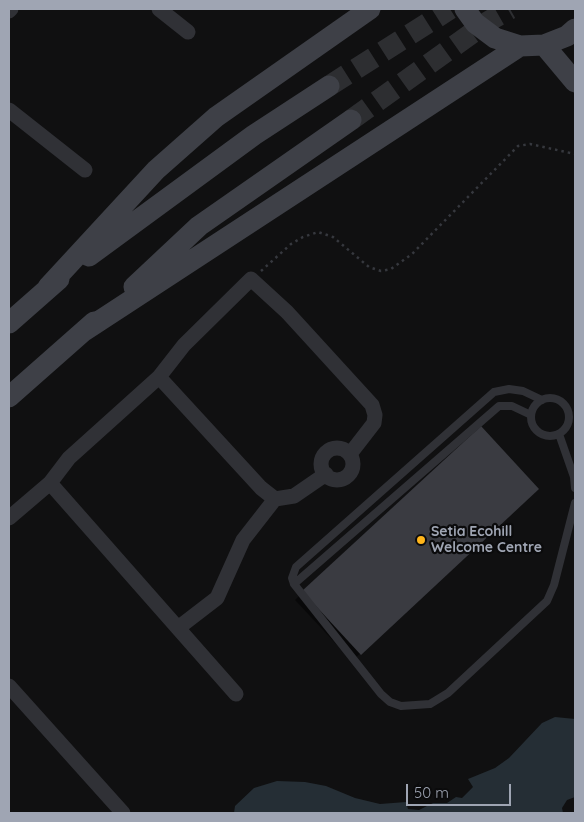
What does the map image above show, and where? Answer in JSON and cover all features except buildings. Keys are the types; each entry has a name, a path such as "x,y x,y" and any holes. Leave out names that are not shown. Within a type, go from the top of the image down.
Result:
{"street":[{"path":"159,9 188,32"},
{"path":"9,323 48,287 156,170 216,117 370,9"},
{"path":"464,9 475,23 495,38 520,46 544,45 567,36 575,29"},
{"path":"544,45 575,82"},
{"path":"84,331 520,46"},
{"path":"48,287 254,135 329,86"},
{"path":"9,110 85,170"},
{"path":"9,397 199,226 352,120"},
{"path":"9,518 50,483 69,458 159,377 184,345 251,280 287,312 372,405 375,415 374,423 350,454"},
{"path":"159,377 261,488 275,499"},
{"path":"336,448 346,450 350,454 353,465 349,475 339,480 326,474 321,462 326,452 336,448"},
{"path":"178,628 222,592 243,540 275,499 294,496 326,474"},
{"path":"50,483 236,694"},
{"path":"9,686 123,813"}],"lane":[{"path":"542,400 523,391 510,389 494,392 296,567 292,573 294,584 381,694 390,702 401,706 430,704 448,693 547,600 554,585 575,503"},
{"path":"548,398 560,400 572,410 567,427 559,434 548,436 537,431 531,421 533,409 542,400 548,398"},
{"path":"294,584 499,406 512,406 531,415"},
{"path":"567,427 575,426"},
{"path":"559,434 574,477 575,488"}],"path":[{"path":"251,280 291,244 303,237 318,232 333,237 368,267 381,271 391,269 412,254 518,146 530,144 575,154"}],"shaded area":[{"path":"555,717 575,719 575,797 567,800 562,808 563,813 234,813 235,806 254,788 277,781 305,782 326,786 355,798 380,804 406,802 408,809 419,810 433,803 447,803 456,797 462,798 473,787 468,779 495,768 509,758 542,723"}],"tunnel":[{"path":"329,86 450,9"},
{"path":"351,120 489,21 510,9"}],"place":[{"name":"Setia Ecohill Welcome Centre","path":"421,540"}]}
